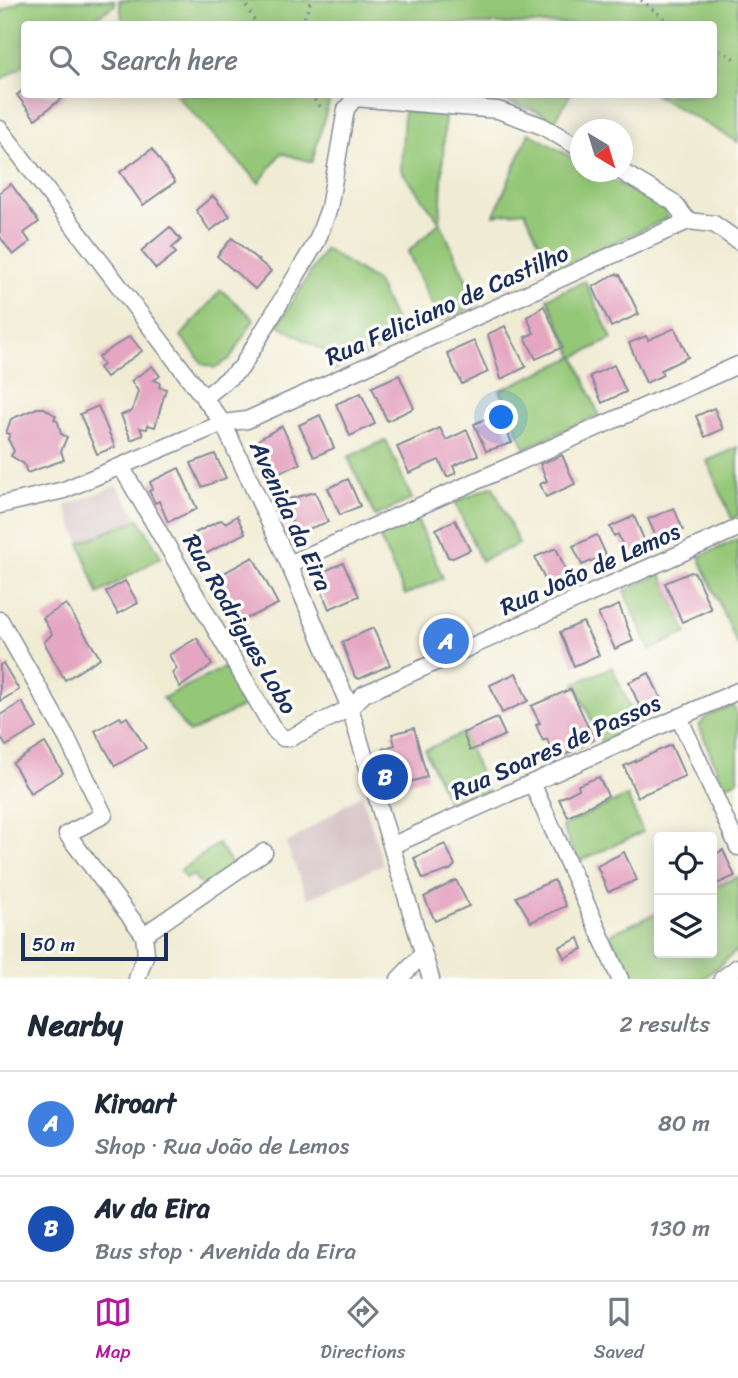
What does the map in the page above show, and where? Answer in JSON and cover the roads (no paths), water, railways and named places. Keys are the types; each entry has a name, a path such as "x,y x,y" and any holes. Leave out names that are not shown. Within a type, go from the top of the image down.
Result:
{"street":[{"path":"204,398 241,368 317,241 328,208 346,109 349,102 357,98"},
{"path":"381,98 498,110 542,126 570,142"},
{"name":"Avenida da Eira","path":"0,129 223,423 289,564 351,708 431,979"},
{"path":"633,178 673,202 688,221 714,225 738,241"},
{"name":"Rua Feliciano de Castilho","path":"0,505 64,490 122,468 223,423 247,420 688,221"},
{"path":"289,564 738,365"},
{"name":"Rua Rodrigues Lobo","path":"122,468 278,735 290,738 296,736 351,708"},
{"name":"Rua João de Lemos","path":"351,708 364,694 738,528"},
{"path":"0,620 67,738 104,815 67,834 144,935 146,953 138,979"},
{"name":"Rua Soares de Passos","path":"393,845 738,691"},
{"path":"679,717 738,847"},
{"path":"532,783 620,979"},
{"path":"144,935 264,852"},
{"path":"399,979 423,954"},
{"path":"722,979 738,967"}],"place":[{"name":"Kiroart","path":"446,641"},
{"name":"Av da Eira","path":"385,777"}]}
